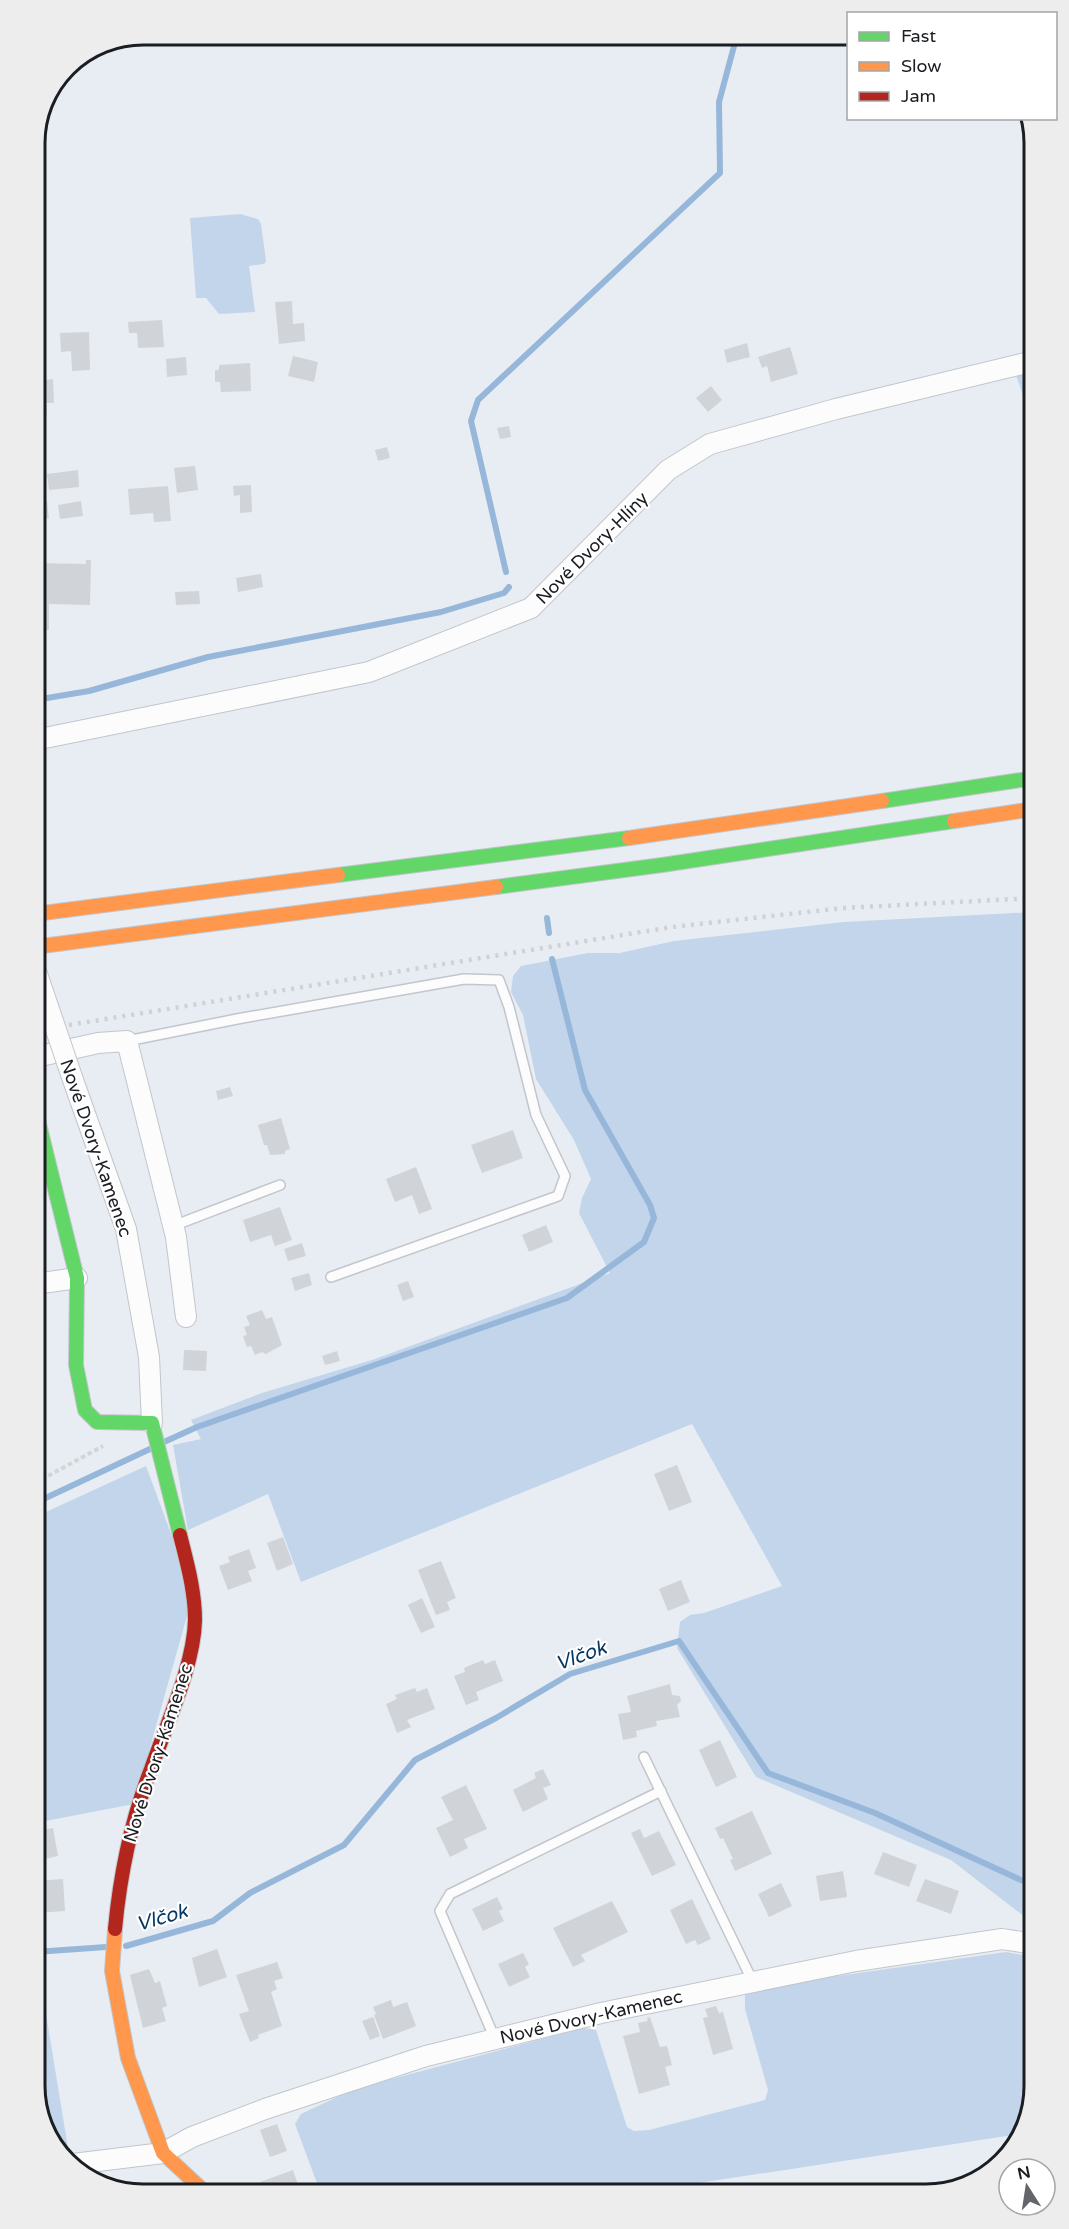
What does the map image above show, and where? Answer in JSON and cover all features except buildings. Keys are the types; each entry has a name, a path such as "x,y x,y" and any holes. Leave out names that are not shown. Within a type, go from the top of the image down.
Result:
{"main road":[{"path":"45,913 646,835 1024,780"},
{"path":"45,946 662,865 1024,810"},
{"path":"45,1148 77,1278 76,1365 85,1410 97,1422 154,1428"},
{"name":"Nové Dvory-Kamenec","path":"154,1428 192,1581 195,1621 190,1654 168,1726 150,1770 127,1852 117,1909 112,1971 128,2058 163,2153 196,2184"}],"street":[{"name":"Nové Dvory-Hlíny","path":"45,738 369,672 531,608 668,470 710,444 836,409 1024,365"},
{"name":"Nové Dvory-Kamenec","path":"45,998 126,1229 149,1357 154,1428"},
{"name":"Nové Dvory-Kamenec","path":"45,1054 98,1043 127,1041"},
{"path":"127,1041 173,1226 186,1317"},
{"path":"45,1283 77,1278"},
{"name":"Nové Dvory-Kamenec","path":"83,2163 163,2153 192,2137 265,2109 426,2056 602,2013 856,1961 1002,1939 1024,1942"}],"lane":[{"path":"967,818 1024,816"},
{"path":"127,1041 464,979 499,980 509,1007 536,1116 565,1176 558,1196 331,1277"},
{"path":"173,1226 280,1185"},
{"path":"644,1757 753,1982"},
{"path":"495,2039 440,1911 450,1894 661,1791"}],"path":[{"path":"45,1477 121,1437 123,1423"}],"shaded area":[{"path":"240,214 258,219 261,224 266,261 264,264 249,266 255,312 219,314 206,298 196,298 190,218"},
{"path":"1024,370 1024,398 1015,372"},
{"path":"1024,913 1024,1916 951,1860 756,1777 677,1648 680,1622 690,1615 704,1613 782,1586 692,1424 301,1582 268,1494 188,1530 173,1445 201,1439 191,1420 262,1393 375,1359 610,1273 579,1213 582,1198 591,1179 574,1140 536,1079 523,1015 511,992 513,976 521,966 588,953 620,953 674,941 844,922"},
{"path":"146,1466 174,1542 189,1609 134,1804 45,1821 45,1512"},
{"path":"1006,1952 1024,1955 1024,2086 1019,2118 1010,2135 692,2184 317,2184 295,2124 301,2114 354,2089 583,2028 596,2030 627,2127 634,2131 649,2130 765,2100 768,2090 745,2009 745,1992 761,1987"},
{"path":"45,2008 68,2149 52,2124 47,2105"}],"waterway":[{"path":"506,572 471,421 478,400 720,173 719,102 734,45"},
{"path":"45,698 89,691 208,657 441,612 504,593 509,587"},
{"path":"547,918 549,933"},
{"path":"164,1442 197,1427 567,1298 644,1242 654,1218 650,1205 585,1090 552,959"},
{"path":"45,1498 152,1448"},
{"name":"Vlčok","path":"126,1946 213,1921 250,1893 344,1845 415,1760 496,1718 570,1674 679,1641 768,1773 875,1813 1024,1881"},
{"name":"Vlčok","path":"45,1951 106,1947"}],"railway":[{"path":"69,1025 672,927 843,908 1024,899"}],"traffic: fast":[{"path":"882,801 1024,780"},
{"path":"496,887 662,865 954,821"},
{"path":"338,875 629,838"},
{"path":"45,1148 77,1278 76,1365 85,1410 97,1422 152,1423 180,1535"}],"traffic: slow":[{"path":"629,838 882,801"},
{"path":"954,821 1024,810"},
{"path":"45,913 338,875"},
{"path":"45,946 496,887"},
{"path":"115,1929 112,1971 128,2058 163,2153 196,2184"}],"traffic: jam":[{"path":"115,1929 120,1889 133,1827 144,1788 190,1657 195,1620 194,1598 180,1535"}]}
